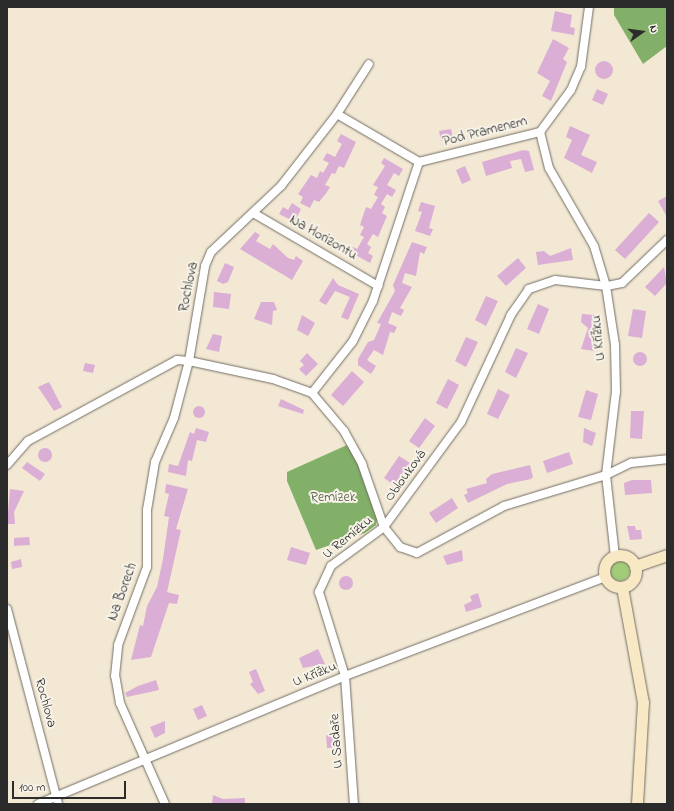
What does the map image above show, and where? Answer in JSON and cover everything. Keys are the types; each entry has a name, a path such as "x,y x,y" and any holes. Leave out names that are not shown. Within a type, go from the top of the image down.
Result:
{"street":[{"name":"Pod Pramenem","path":"420,162 540,132 571,90 581,67 590,7"},
{"name":"Rochlova","path":"189,361 204,266 212,252 255,214 281,186 337,114 369,64"},
{"path":"312,394 353,341 378,286 420,162 337,114"},
{"name":"U Křížku","path":"540,132 557,186 594,246 606,286 615,345 616,391 606,475 615,556"},
{"name":"Na Horizontu","path":"255,214 378,286"},
{"path":"606,286 632,276 667,240"},
{"name":"Oblouková","path":"384,527 461,422 511,315 529,289 555,280 606,286"},
{"path":"7,465 28,441 177,360 189,361"},
{"name":"U Remízku","path":"189,361 273,379 312,394 344,431 362,464 384,527 331,566 319,592 345,676"},
{"name":"Na Borech","path":"166,804 144,759 120,703 115,676 118,645 147,567 147,510 155,462 174,418 189,361"},
{"path":"384,527 400,547 417,553 504,506 606,475 631,463 667,459"},
{"path":"635,566 667,555"},
{"path":"615,556 627,557 635,566 634,580 622,587 612,585 605,577 607,562 615,556"},
{"name":"U Křížku","path":"38,804 57,800 144,759 345,676 605,577"},
{"path":"622,587 643,702 637,804"},
{"name":"Rochlova","path":"7,609 57,800"},
{"name":"U Sadaře","path":"345,676 354,804"}],"green space":[{"path":"614,7 667,7 667,46 643,64 614,15"},
{"name":"Remízek","path":"347,445 351,445 378,515 376,525 365,533 316,550 287,481 287,472"},
{"path":"616,561 624,561 630,567 630,575 624,581 616,581 610,575 610,567"}],"building":[{"path":"555,11 572,15 570,27 575,28 574,35 551,31"},
{"path":"553,39 569,48 563,59 567,62 551,101 542,96 550,81 537,73"},
{"path":"604,61 610,64 613,70 610,76 604,79 598,76 595,70 598,64"},
{"path":"597,89 608,94 603,105 592,100"},
{"path":"570,126 590,135 581,155 597,162 592,173 564,158 572,140 566,137"},
{"path":"451,129 453,139 441,141 439,131"},
{"path":"341,134 356,142 344,168 339,166 335,174 332,173 325,185 330,187 319,202 314,200 310,208 300,203 303,197 298,194 311,175 317,178 320,171 323,173 329,163 323,160 327,153 335,157 342,144 337,141"},
{"path":"523,150 529,151 534,170 525,172 521,159 510,161 512,168 486,176 482,162"},
{"path":"384,158 403,169 399,176 394,173 387,185 396,190 392,197 387,194 381,204 385,207 382,213 387,216 378,237 373,234 367,244 371,247 368,253 373,256 370,263 350,252 353,247 357,249 364,237 360,235 364,227 360,225 366,207 371,209 378,197 374,195 378,187 373,185 385,166 381,163"},
{"path":"465,166 471,180 462,184 456,170"},
{"path":"667,196 667,217 658,201"},
{"path":"421,202 435,206 429,228 433,229 430,236 415,231 422,212 418,211"},
{"path":"292,203 301,209 297,217 301,219 299,224 279,214 283,207 288,210"},
{"path":"649,213 659,222 625,259 615,250"},
{"path":"255,232 260,235 256,241 270,249 273,244 288,258 294,260 296,256 303,261 292,280 240,249"},
{"path":"412,242 427,247 424,254 420,252 416,276 405,273 402,283 412,287 400,308 404,310 401,316 392,312 388,323 397,327 394,333 390,332 383,355 374,350 367,360 376,366 371,374 358,365 358,359 368,342 374,340 381,324 377,323 395,291 393,285"},
{"path":"571,248 573,260 538,265 536,252 544,251 550,256"},
{"path":"518,258 526,268 506,286 497,276"},
{"path":"225,263 234,267 228,282 223,284 217,281"},
{"path":"664,267 667,283 655,296 645,287"},
{"path":"333,278 338,285 359,294 348,320 341,317 350,297 335,291 326,305 319,301"},
{"path":"214,292 231,294 229,309 213,307"},
{"path":"486,296 498,301 486,326 475,320"},
{"path":"261,302 274,302 277,310 273,311 272,325 254,319"},
{"path":"538,304 549,309 539,334 527,329"},
{"path":"633,309 646,311 642,338 628,336"},
{"path":"582,314 595,315 597,337 594,351 581,349 588,328 581,322"},
{"path":"302,315 315,323 308,336 297,330"},
{"path":"213,334 222,336 219,352 206,349"},
{"path":"466,337 478,342 466,367 455,361"},
{"path":"516,348 528,353 516,378 505,372"},
{"path":"637,352 643,352 647,356 647,362 643,366 637,366 633,362 633,356"},
{"path":"307,353 318,364 306,376 299,369 304,365 300,361"},
{"path":"85,363 95,365 93,373 83,371"},
{"path":"352,371 364,382 343,406 331,395"},
{"path":"448,379 459,385 447,409 436,403"},
{"path":"49,382 62,407 54,411 38,387"},
{"path":"498,389 510,395 498,419 487,414"},
{"path":"586,390 598,394 591,420 578,417"},
{"path":"281,399 304,410 303,414 278,406"},
{"path":"199,406 203,408 205,412 203,416 199,418 195,416 193,412 195,408"},
{"path":"631,411 644,411 642,439 630,438"},
{"path":"425,418 435,426 419,448 409,441"},
{"path":"196,428 209,432 206,442 197,440 192,461 188,460 186,476 168,472 169,464 178,466 190,432 194,434"},
{"path":"584,428 596,433 592,446 583,442"},
{"path":"45,448 50,450 52,455 50,460 45,462 40,460 38,455 40,450"},
{"path":"569,452 573,464 547,473 543,461"},
{"path":"399,456 410,463 394,485 384,478"},
{"path":"27,462 45,474 40,481 22,468"},
{"path":"530,465 533,477 531,479 507,484 468,503 464,495 468,493 466,489 487,483 486,479 492,474"},
{"path":"632,480 651,480 652,493 625,495 624,483"},
{"path":"166,484 188,489 176,529 181,530 167,592 179,595 177,604 169,603 151,657 131,660 140,625 143,626 147,606 157,587 163,559 169,517 164,516 169,494 165,493"},
{"path":"10,489 24,491 14,512 15,524 7,524"},
{"path":"452,498 458,508 436,523 429,513"},
{"path":"627,526 635,526 636,530 641,530 642,539 630,540"},
{"path":"29,537 30,545 14,546 14,538"},
{"path":"291,547 310,553 306,565 287,560"},
{"path":"462,550 463,561 447,565 443,556"},
{"path":"21,559 22,567 12,569 11,562"},
{"path":"346,576 351,578 353,583 351,588 346,590 341,588 339,583 341,578"},
{"path":"478,593 482,607 466,612 464,605 472,601 470,596"},
{"path":"318,649 325,664 303,668 299,658"},
{"path":"256,669 265,691 258,694 250,684 253,682 249,672"},
{"path":"156,680 159,690 127,697 125,693 138,686"},
{"path":"202,705 207,716 198,720 193,709"},
{"path":"165,721 165,733 155,738 150,727"},
{"path":"326,735 339,735 339,747 327,748"},
{"path":"213,795 223,799 245,798 245,804 212,804"}]}
